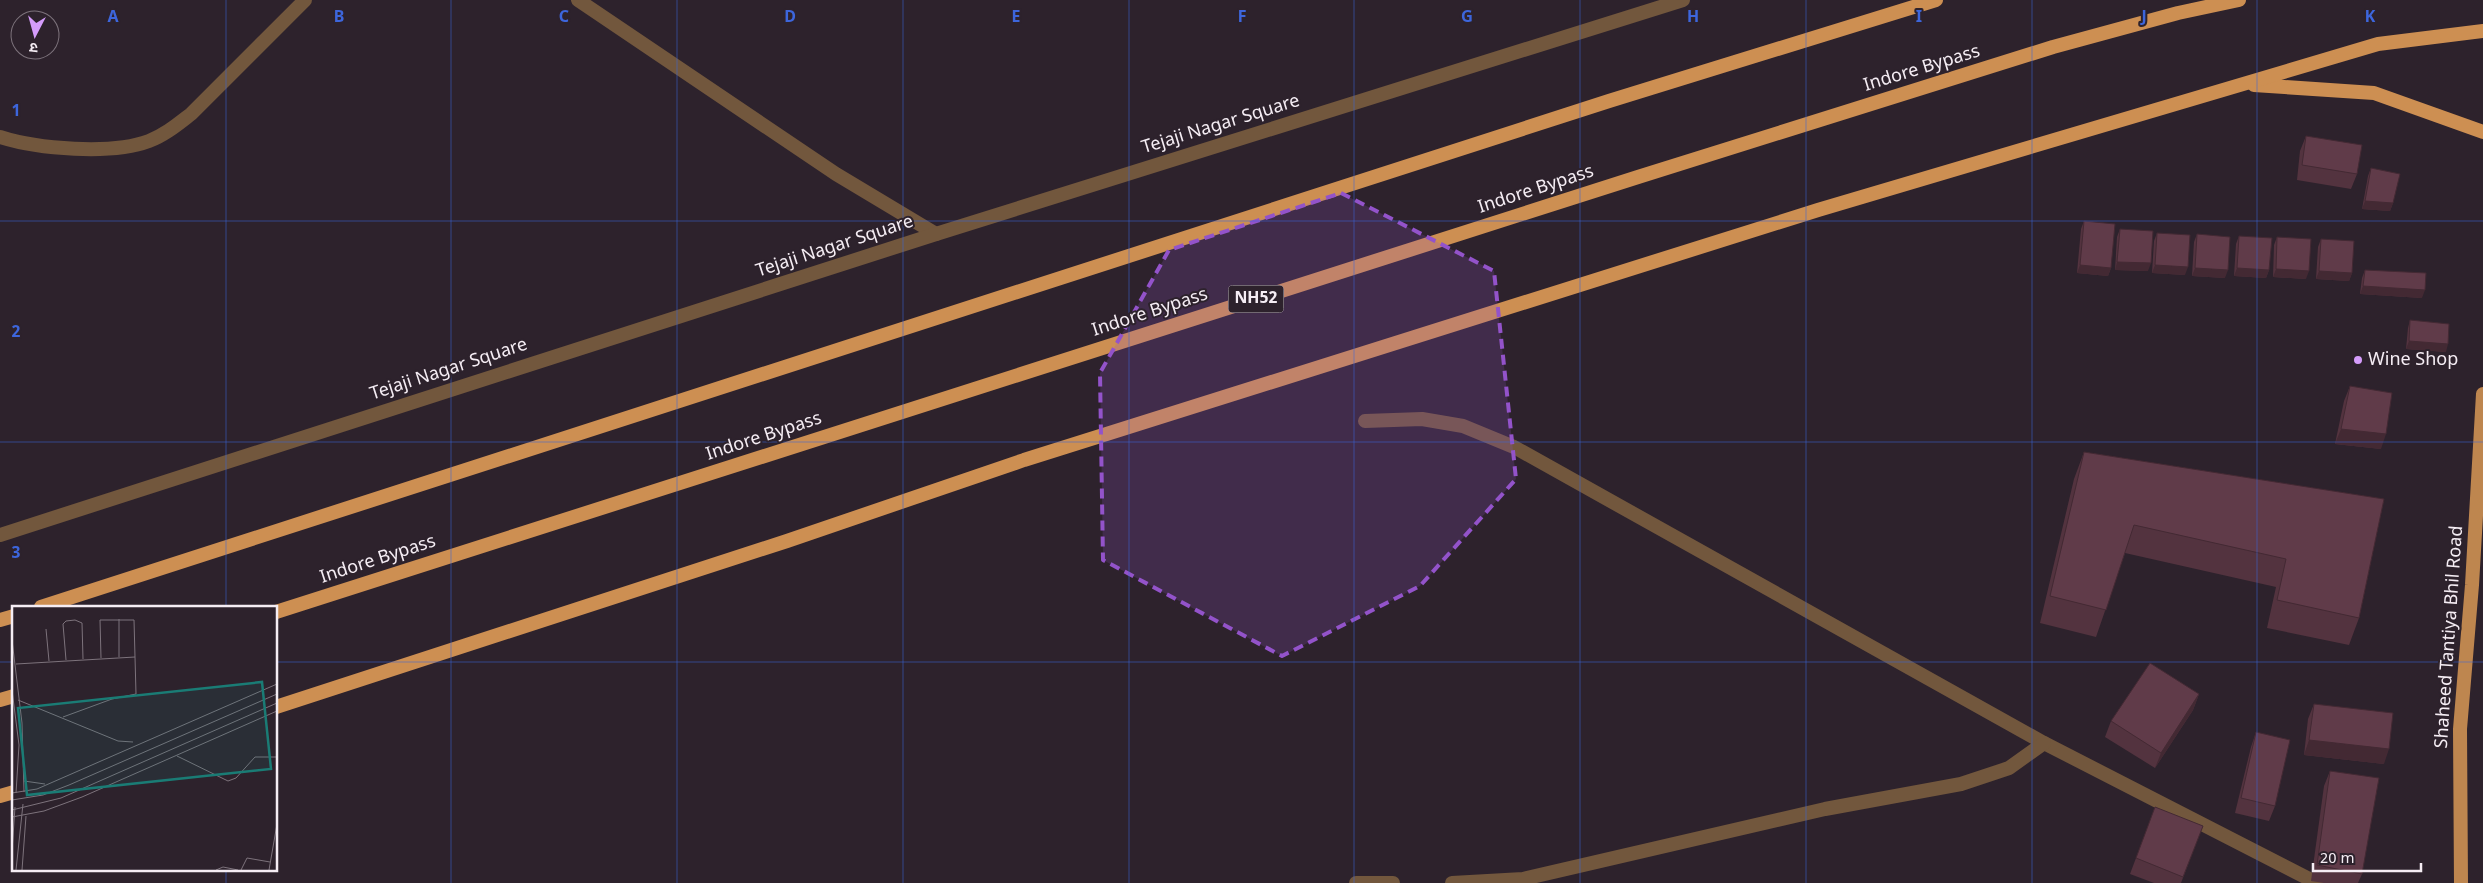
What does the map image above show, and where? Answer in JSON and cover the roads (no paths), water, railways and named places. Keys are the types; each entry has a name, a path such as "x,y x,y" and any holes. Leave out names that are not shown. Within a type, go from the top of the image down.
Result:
{"highway":[{"path":"45,606 1590,107 1936,0"},
{"name":"Indore Bypass","path":"278,611 1610,186 1987,68 2178,13 2239,0"},
{"path":"278,706 778,544 1043,454 1818,210 2378,44 2483,31"},
{"path":"2242,84 2374,93 2483,132"}],"main road":[{"name":"Shaheed Tantiya Bhil Road","path":"2461,883 2460,729 2472,585 2483,394"}],"street":[{"path":"0,137 58,147 84,148 148,141 170,130 192,114 305,0"},
{"path":"578,0 836,174 867,190 936,234"},
{"name":"Tejaji Nagar Square","path":"0,534 936,234 1683,0"},
{"path":"1365,421 1422,420 1463,426 1514,447 2044,743 2317,883"},
{"path":"1452,883 1523,879 1826,809 1961,784 2009,768 2044,743"},
{"path":"1356,883 1392,883"}],"place":[{"name":"Wine Shop","path":"2358,360"}]}
